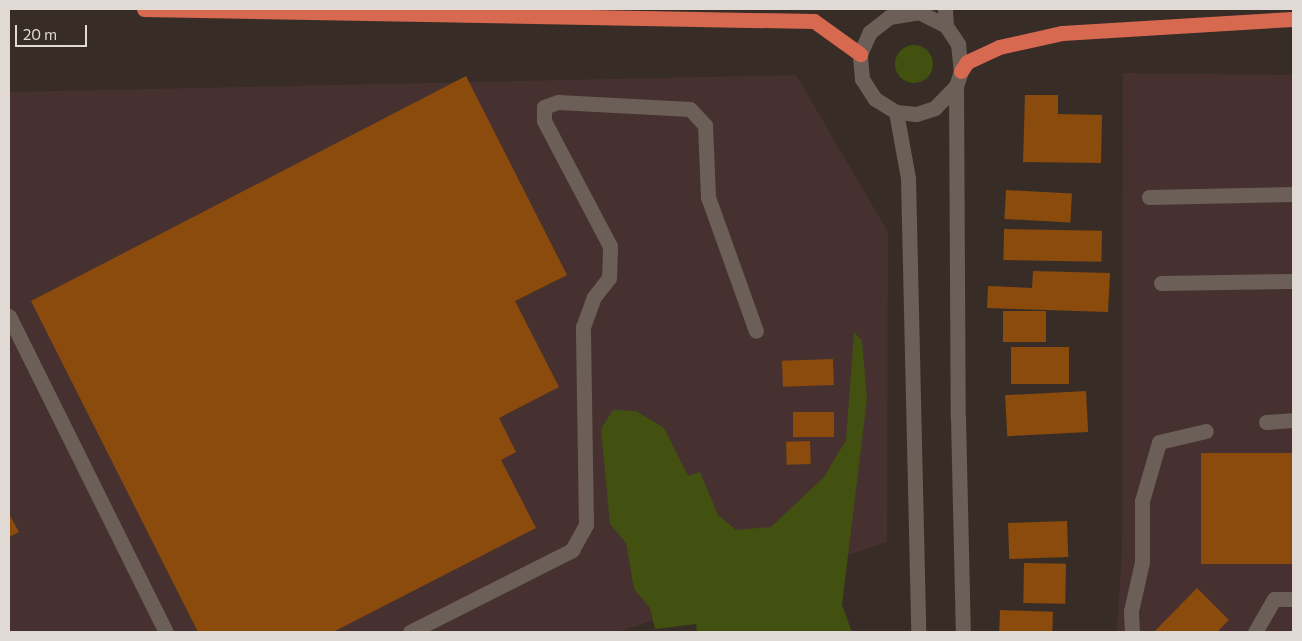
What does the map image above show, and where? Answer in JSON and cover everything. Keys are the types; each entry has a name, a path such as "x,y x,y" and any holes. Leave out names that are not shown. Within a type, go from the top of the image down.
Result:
{"highway":[{"path":"144,9 814,21 860,54"},
{"path":"961,71 967,62 999,47 1062,33 1293,19"}],"street":[{"path":"945,9 946,26"},
{"path":"956,86 935,108 916,114 896,112 875,99 862,79 860,54 870,32 891,13 919,12 946,26 958,44 961,71 956,86 963,632"},
{"path":"410,632 572,550 586,525 583,327 594,297 609,278 610,246 544,121 544,107 558,102 690,109 705,125 708,197 744,289 756,332"},
{"path":"896,112 908,178 918,632"},
{"path":"1149,197 1293,194"},
{"path":"1161,283 1293,281"},
{"path":"9,316 166,632"},
{"path":"1266,422 1293,420"},
{"path":"1132,632 1131,611 1142,562 1142,501 1159,442 1206,431"},
{"path":"1256,632 1274,599 1293,599"}],"shaded area":[{"path":"1123,73 1293,75 1293,632 1117,632 1122,551"},
{"path":"796,75 888,232 887,542 618,632 9,632 9,92"}],"green space":[{"path":"914,45 927,51 933,64 927,77 914,83 901,77 895,64 901,51"},
{"path":"854,332 862,341 867,399 842,605 852,632 697,632 696,624 655,629 650,608 634,589 626,543 610,524 601,429 613,410 636,411 664,428 688,476 700,472 718,515 736,530 771,527 824,477 846,440"}],"building":[{"path":"466,76 567,275 515,301 559,387 499,418 516,452 501,460 536,528 333,632 198,632 31,301"},
{"path":"1025,95 1058,95 1058,114 1102,115 1101,163 1023,162"},
{"path":"1006,190 1072,193 1070,222 1004,219"},
{"path":"1004,229 1102,231 1101,262 1003,260"},
{"path":"1033,271 1110,273 1108,312 987,308 988,286 1032,288"},
{"path":"1003,311 1046,311 1046,342 1003,342"},
{"path":"1011,347 1069,347 1069,384 1011,384"},
{"path":"833,359 834,385 783,387 782,361"},
{"path":"1086,391 1088,432 1007,436 1005,395"},
{"path":"793,412 834,412 834,437 793,437"},
{"path":"810,441 811,464 787,465 786,442"},
{"path":"1201,453 1293,453 1293,564 1201,564"},
{"path":"9,514 19,532 9,537"},
{"path":"1067,521 1068,557 1009,559 1008,523"},
{"path":"1024,563 1066,564 1065,604 1023,603"},
{"path":"1197,588 1229,620 1217,632 1154,632"},
{"path":"1000,610 1053,612 1052,632 999,632"}]}
